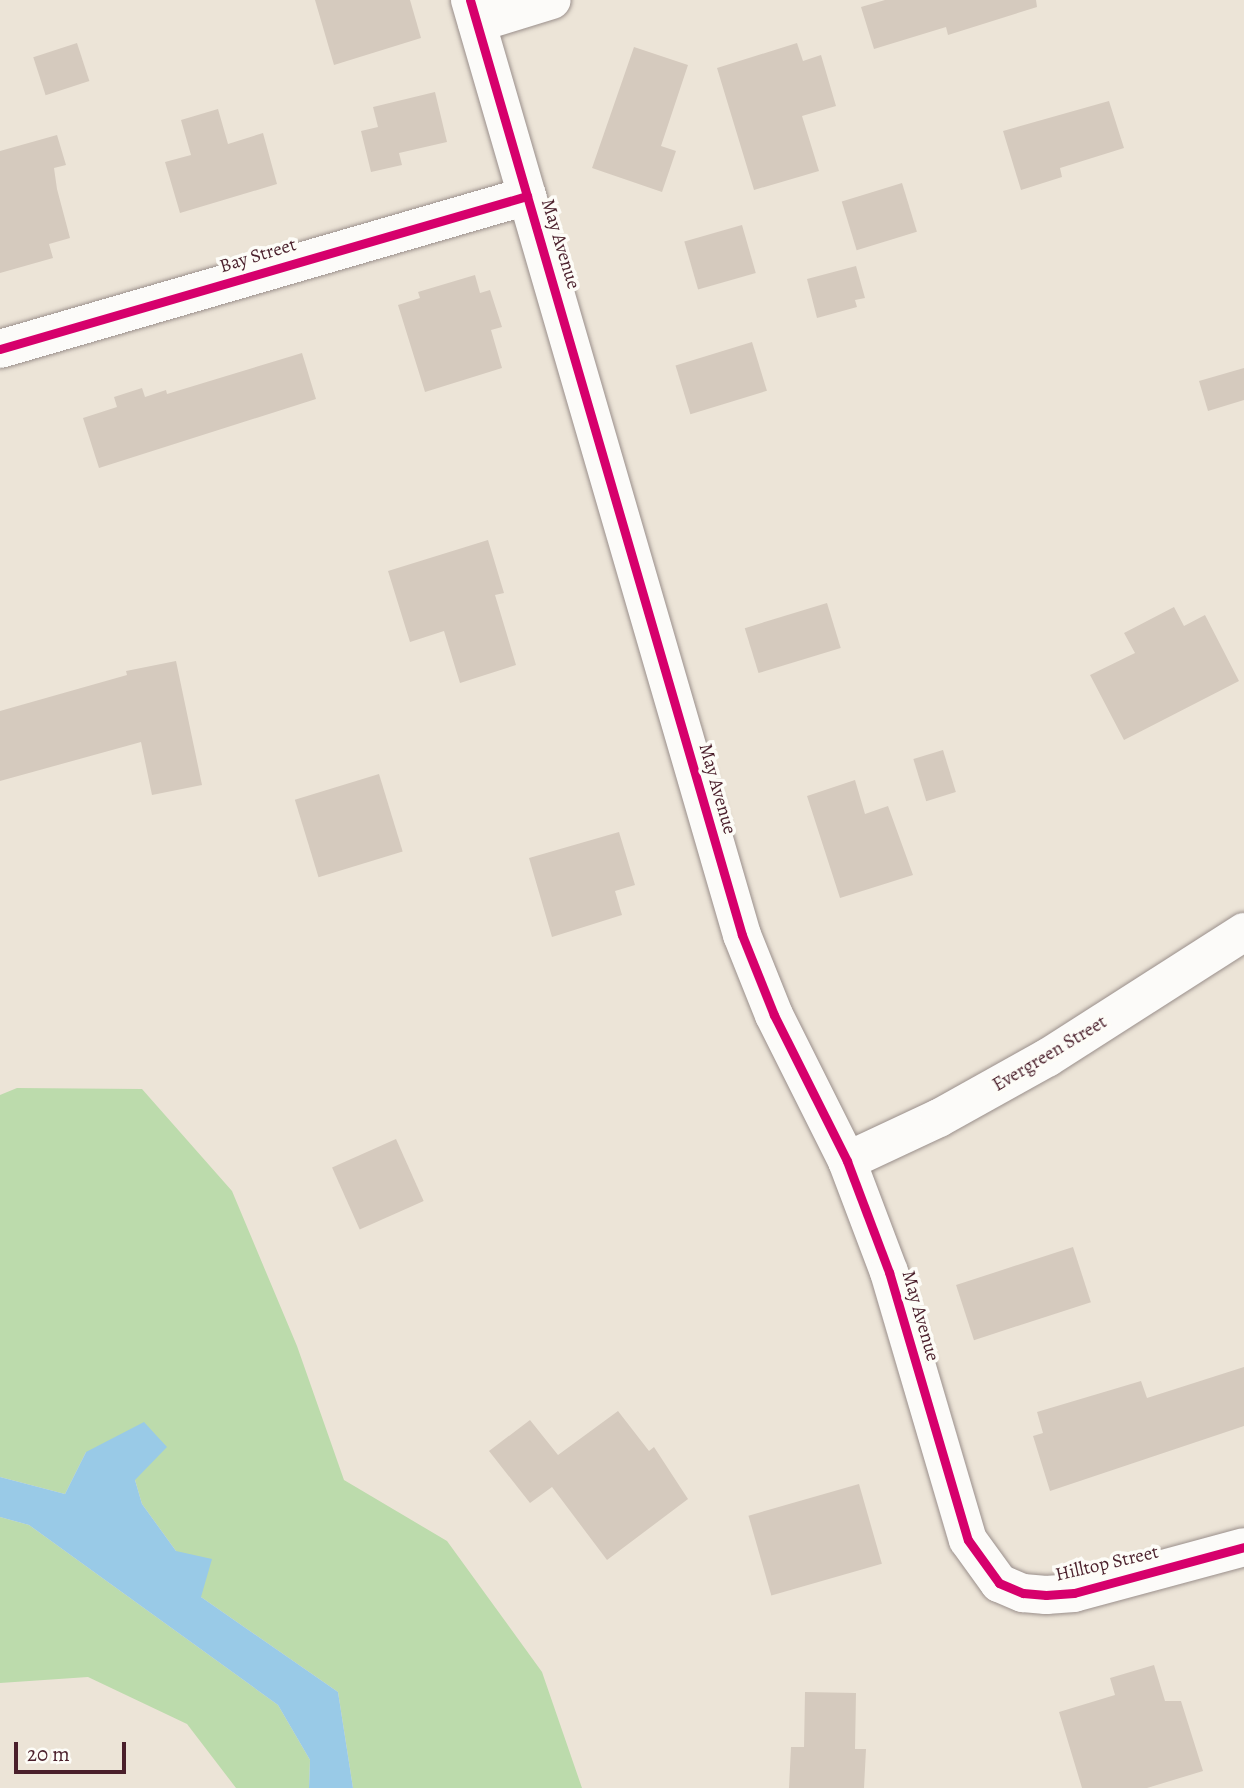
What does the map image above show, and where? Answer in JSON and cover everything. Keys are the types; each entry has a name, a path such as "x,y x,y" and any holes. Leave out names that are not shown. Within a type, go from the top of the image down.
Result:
{"street":[{"path":"473,11 552,0"},
{"name":"May Avenue","path":"473,11 742,935 771,1009 847,1161 889,1272 968,1540 983,1567"},
{"name":"Bay Street","path":"0,349 527,196"},
{"name":"Evergreen Street","path":"847,1161 939,1118 1047,1058 1244,932"},
{"name":"Hilltop Street","path":"983,1567 999,1583 1023,1593 1074,1593 1244,1547"}],"green space":[{"path":"17,1088 142,1089 232,1191 297,1346 344,1480 447,1541 542,1672 582,1788 353,1788 338,1692 201,1597 176,1551 142,1504 135,1480 86,1452 65,1494 0,1477 0,1095"},
{"path":"0,1517 29,1525 278,1705 310,1760 309,1788 236,1788 187,1724 88,1677 0,1683"}],"water":[{"path":"144,1422 167,1447 135,1480 142,1504 176,1551 212,1559 201,1597 338,1692 353,1788 309,1788 310,1760 278,1705 29,1525 0,1517 0,1477 65,1494 86,1452"}],"building":[{"path":"315,0 410,0 421,38 334,65"},
{"path":"885,0 1036,0 1037,7 948,35 946,27 874,49 861,7"},
{"path":"77,43 89,81 46,95 33,57"},
{"path":"797,43 803,61 821,55 836,106 802,116 819,171 754,190 717,68"},
{"path":"634,47 688,65 661,146 676,151 662,192 592,168"},
{"path":"435,92 447,142 399,153 402,165 371,172 361,131 378,127 373,107"},
{"path":"1109,101 1124,148 1060,168 1062,177 1021,190 1003,131"},
{"path":"218,109 228,144 263,133 277,184 180,213 165,162 191,155 181,120"},
{"path":"57,135 66,165 54,168 70,238 49,244 53,258 0,273 0,151"},
{"path":"902,183 917,232 857,250 842,201"},
{"path":"742,225 756,273 698,290 684,242"},
{"path":"856,266 865,298 855,300 857,307 817,318 807,279"},
{"path":"475,275 480,293 490,290 502,327 491,330 502,368 425,392 398,305 420,298 418,292"},
{"path":"752,342 767,391 690,414 675,365"},
{"path":"302,353 316,399 99,468 83,418 117,407 114,397 142,388 145,397 166,390 167,394"},
{"path":"1244,368 1244,400 1208,411 1199,381"},
{"path":"488,540 504,593 495,595 516,665 460,683 444,631 410,642 388,571"},
{"path":"827,603 841,648 758,673 745,628"},
{"path":"1174,607 1184,626 1205,615 1239,681 1124,740 1090,675 1135,653 1124,633"},
{"path":"176,661 202,785 152,795 141,742 0,781 0,711 127,675 126,671"},
{"path":"943,750 956,792 926,801 913,759"},
{"path":"379,774 403,851 319,877 295,800"},
{"path":"855,780 865,814 888,806 913,875 840,898 807,796"},
{"path":"619,832 635,885 615,891 622,915 552,937 529,858"},
{"path":"396,1139 424,1201 360,1230 332,1167"},
{"path":"1073,1247 1091,1302 974,1340 956,1285"},
{"path":"1244,1367 1244,1426 1050,1491 1033,1436 1043,1433 1037,1412 1141,1381 1147,1398"},
{"path":"618,1411 649,1451 654,1447 688,1499 607,1560 552,1487 530,1503 489,1451 530,1420 558,1455"},
{"path":"859,1484 882,1564 771,1595 748,1516"},
{"path":"1154,1665 1165,1701 1181,1701 1203,1771 1147,1788 1082,1788 1059,1712 1115,1695 1110,1678"},
{"path":"805,1692 856,1693 855,1749 866,1749 864,1788 789,1788 791,1747 804,1747"}],"cycle path":[{"path":"470,0 742,935 774,1015 847,1161 889,1272 968,1540 999,1583 1023,1593 1046,1595 1074,1593 1244,1547"},
{"path":"0,349 527,196"}]}
